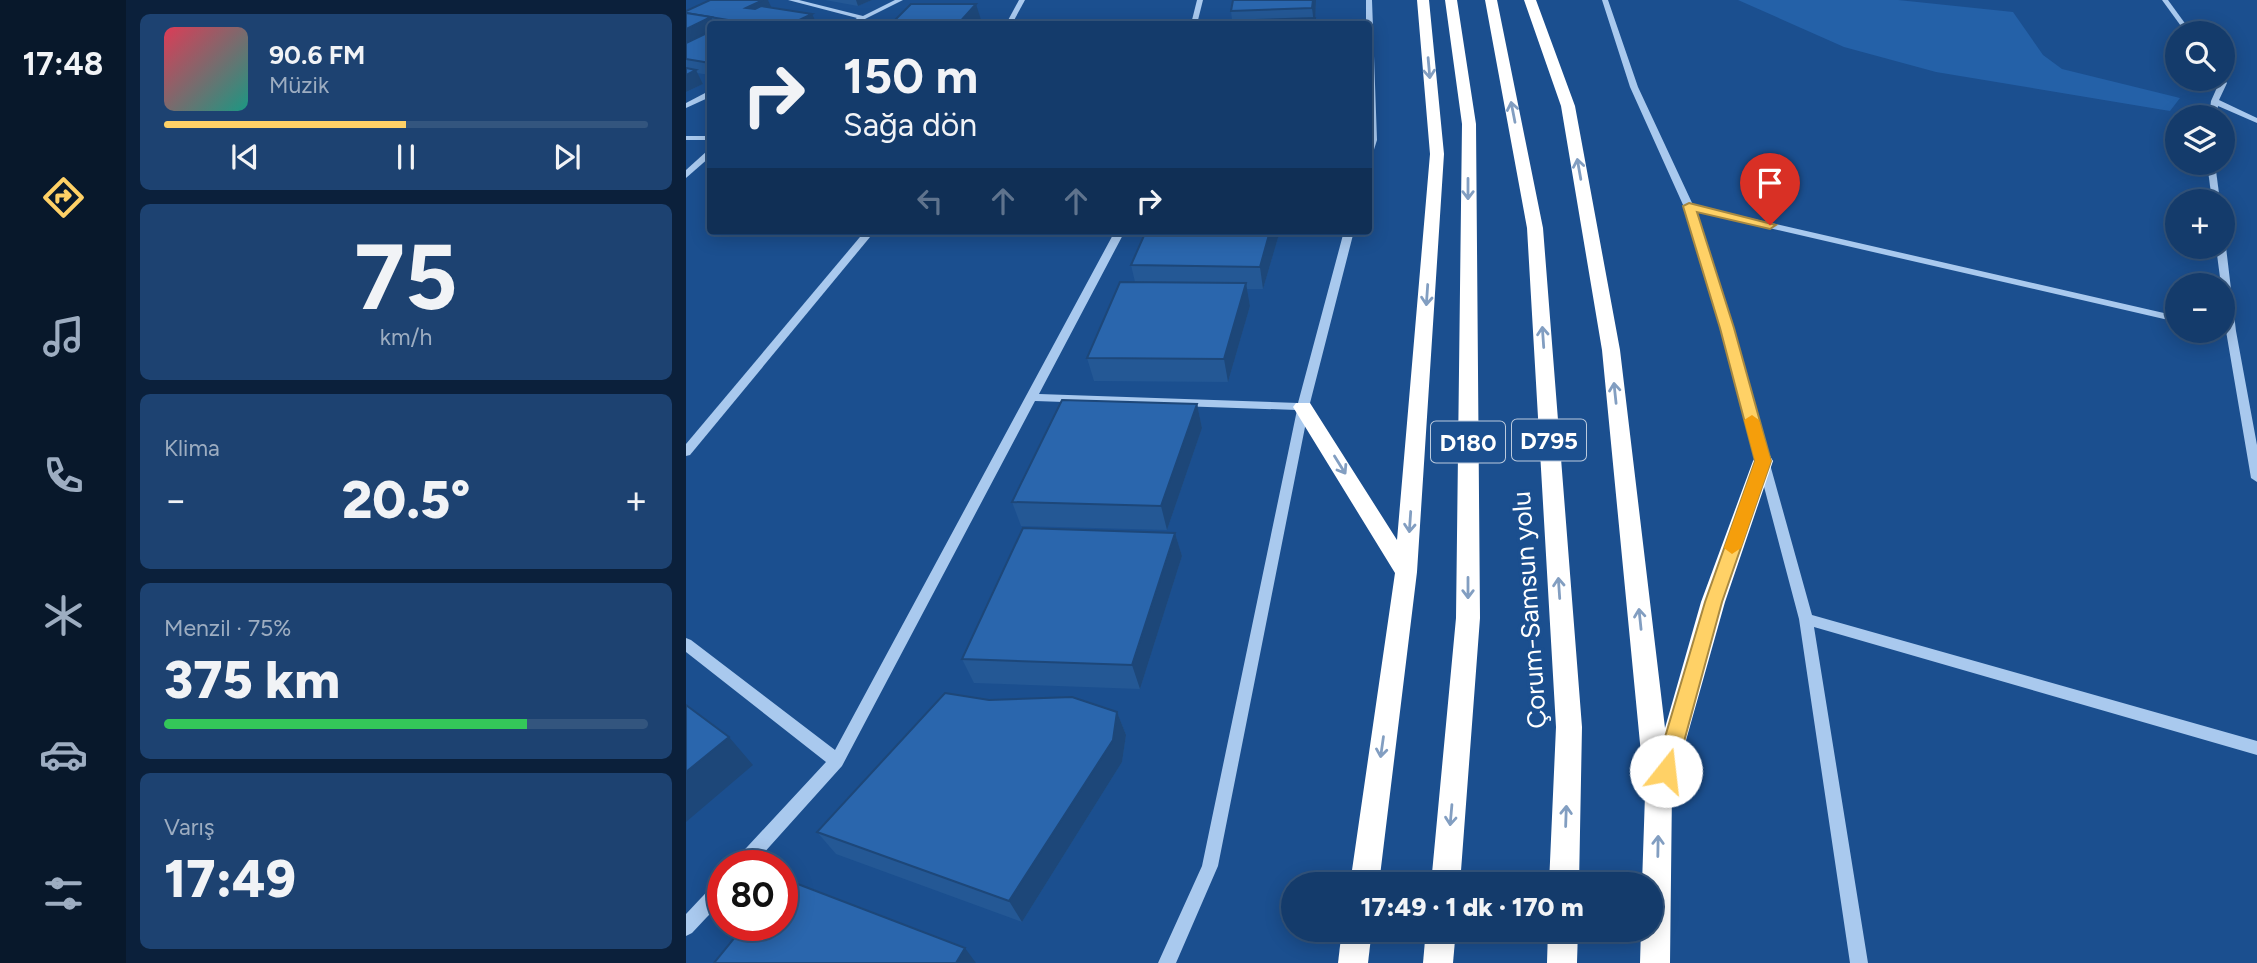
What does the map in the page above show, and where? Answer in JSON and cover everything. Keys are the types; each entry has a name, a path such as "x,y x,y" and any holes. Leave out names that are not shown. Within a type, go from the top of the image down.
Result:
{"highway":[{"path":"1366,872 1406,572 1437,154 1423,0"},
{"name":"Çorum-Samsun yolu","path":"1446,872 1468,618 1469,124 1451,0"},
{"name":"Çorum-Samsun yolu","path":"1491,0 1535,228 1569,727 1564,872"},
{"path":"1530,0 1568,106 1611,350 1659,795 1655,963"},
{"path":"1303,407 1406,572"},
{"path":"1659,795 1713,602 1763,461"},
{"path":"1353,963 1355,942"},
{"path":"1438,963 1440,942"},
{"path":"1562,963 1563,942"}],"street":[{"path":"790,0 864,18"},
{"path":"858,21 900,0"},
{"path":"1011,21 1022,0"},
{"path":"1195,21 1200,0"},
{"path":"1369,0 1369,21"},
{"path":"1605,0 1634,87 1689,206 1727,328 1806,620 1859,963"},
{"path":"2165,0 2180,21"},
{"path":"2214,105 2219,91"},
{"path":"686,106 707,96"},
{"path":"2215,101 2257,121"},
{"path":"686,138 707,138"},
{"path":"686,174 707,156"},
{"path":"1689,206 2165,316"},
{"path":"686,452 867,235"},
{"path":"756,850 837,761 1118,235"},
{"path":"1167,963 1210,866 1303,407 1348,235"},
{"path":"2230,343 2255,449 2257,478"},
{"path":"1031,397 1303,407"},
{"path":"1806,620 2257,748"},
{"path":"686,644 837,761"},
{"path":"686,927 707,904"}],"shaded area":[{"path":"1738,0 1898,0 2013,12 2043,55 2062,69 2180,98 2175,105 2165,105 2165,110 1936,72 1844,47"}],"building":[{"path":"710,0 763,0 746,8 755,9 761,6 812,14 797,21 734,21 686,11"},
{"path":"1233,0 1313,0 1312,8 1231,11"},
{"path":"911,4 976,4 961,21 894,21"},
{"path":"686,13 711,17 686,29"},
{"path":"1315,18 1314,21 1222,21"},
{"path":"707,33 707,62 686,59 686,43"},
{"path":"686,68 696,70 686,75"},
{"path":"1144,235 1269,235 1260,267 1131,265"},
{"path":"1120,282 1246,283 1224,359 1087,358"},
{"path":"1062,400 1197,404 1161,506 1012,502"},
{"path":"1023,528 1175,533 1132,665 962,659"},
{"path":"945,693 989,700 1072,697 1117,712 1113,740 1009,901 817,832"},
{"path":"686,705 729,737 686,772"},
{"path":"798,884 965,948 956,963 714,963 732,941 798,941"}],"slow traffic":[{"path":"1732,548 1763,461 1752,420"}],"route":[{"path":"1666,771 1713,602 1763,461 1727,328 1689,206 1770,225"}]}
